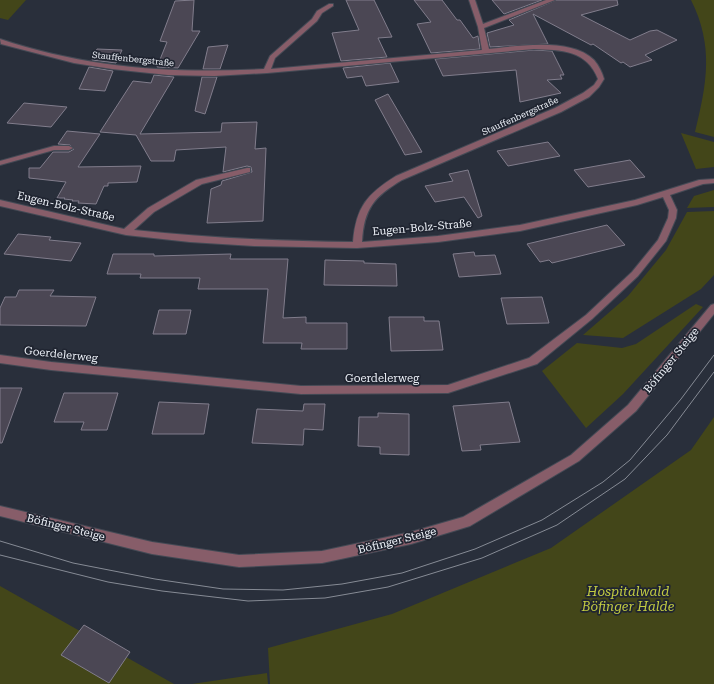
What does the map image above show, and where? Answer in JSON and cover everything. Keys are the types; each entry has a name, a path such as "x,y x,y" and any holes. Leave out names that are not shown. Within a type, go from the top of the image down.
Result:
{"street":[{"path":"472,0 481,27 483,43 486,51"},
{"path":"481,27 552,0"},
{"path":"267,71 272,57 315,20 319,12 331,5"},
{"name":"Stauffenbergstraße","path":"0,41 3,44 74,61 119,68 175,73 214,74 267,71 534,47 555,48 578,53 588,58 598,69 601,79 597,86 586,96 558,110 399,178 382,188 367,203 358,222 357,244"},
{"path":"0,163 54,148 69,148"},
{"name":"Eugen-Bolz-Straße","path":"126,232 151,210 199,182 247,170"},
{"name":"Eugen-Bolz-Straße","path":"0,203 126,232 190,239 254,243 357,244 438,239 520,228 637,202 702,182 714,181"},
{"name":"Goerdelerweg","path":"0,359 301,390 448,389 532,361 589,317 635,274 662,241 672,218 673,210 665,193"},
{"name":"Böfinger Steige","path":"0,511 152,548 239,561 322,558 411,538 466,522 575,458 632,408 714,307"}],"green space":[{"path":"0,0 26,0 8,20 0,18"},
{"path":"691,0 714,0 714,137 695,132 703,97 706,49 703,33"},
{"path":"681,133 714,142 714,167 696,169"},
{"path":"714,190 714,207 687,208 694,196"},
{"path":"714,211 714,275 701,289 623,338 583,335 628,296 666,250 687,212"},
{"path":"696,304 703,307 623,394 586,428 542,371 577,343 622,348 636,344"},
{"name":"Hospitalwald Böfinger Halde","path":"714,417 714,684 270,684 268,648 392,614 551,548 691,450"},
{"path":"0,586 174,684 0,684"},
{"path":"267,673 268,684 192,684"}],"building":[{"path":"194,0 192,31 200,31 178,68 157,67 167,42 160,41 175,1"},
{"path":"346,0 374,0 392,37 378,38 387,57 341,61 332,33 359,30"},
{"path":"414,0 442,0 457,20 460,20 473,38 478,36 480,49 431,53 417,24 431,22"},
{"path":"492,0 542,0 504,14"},
{"path":"556,0 617,0 618,5 581,15 630,40 650,31 657,30 677,40 645,55 652,60 630,67 623,62 621,63 593,44 591,45 533,14 548,44 490,47 487,33 514,25 509,20"},
{"path":"228,45 220,69 203,69 208,47"},
{"path":"97,49 122,50 116,63 92,60"},
{"path":"534,50 552,51 564,75 560,75 562,79 547,80 561,93 520,102 516,70 443,76 435,59"},
{"path":"390,63 399,82 366,86 362,76 347,78 343,68"},
{"path":"89,67 113,71 105,91 79,89"},
{"path":"154,75 174,77 140,134 221,132 222,123 257,122 255,149 266,148 263,221 207,223 211,189 221,185 222,181 252,172 251,167 247,166 223,172 226,147 176,150 174,161 151,161 136,135 100,132 133,81 151,83"},
{"path":"202,77 217,77 205,114 195,111"},
{"path":"388,94 422,152 405,155 375,100"},
{"path":"24,103 67,107 51,127 7,123"},
{"path":"67,131 100,134 78,167 141,166 137,182 108,183 108,186 104,186 96,204 78,203 79,201 57,198 66,182 29,178 29,168 40,168 53,152 69,152 74,149 70,145 58,144"},
{"path":"548,142 560,156 508,166 497,151"},
{"path":"630,160 645,177 588,187 574,170"},
{"path":"468,170 482,216 478,218 464,197 435,202 425,186 453,181 449,174"},
{"path":"607,225 625,245 552,263 549,260 540,262 527,244"},
{"path":"18,234 51,237 49,240 81,243 71,261 4,254"},
{"path":"474,252 475,256 495,255 501,274 459,277 453,254"},
{"path":"113,254 154,254 154,256 231,254 230,259 288,259 283,318 306,317 306,323 347,323 347,349 301,349 302,343 263,343 268,289 198,289 200,278 140,278 141,274 107,274"},
{"path":"325,260 396,264 397,286 324,285"},
{"path":"19,290 54,290 50,296 96,297 86,326 0,325 0,308 5,297 16,297"},
{"path":"542,297 549,323 507,324 501,298"},
{"path":"159,310 191,310 186,334 153,334"},
{"path":"389,317 424,317 424,321 439,321 443,350 391,351"},
{"path":"0,388 22,388 2,443 0,443"},
{"path":"64,393 118,393 107,430 81,430 84,422 54,422"},
{"path":"159,402 209,404 204,434 152,434"},
{"path":"509,402 520,442 480,445 481,450 462,451 453,406"},
{"path":"304,404 325,404 323,430 304,429 303,445 252,443 257,409 303,411"},
{"path":"378,413 409,414 409,455 380,454 380,447 358,446 359,417 378,417"},
{"path":"84,625 130,652 109,683 61,655"}],"tram line":[{"path":"0,541 73,563 155,579 223,589 283,590 342,584 402,573 475,549 542,520 603,482 630,460 681,399 714,355"},
{"path":"0,555 108,582 162,591 248,601 325,598 388,587 482,558 557,525 625,479 667,435 714,372"}]}
